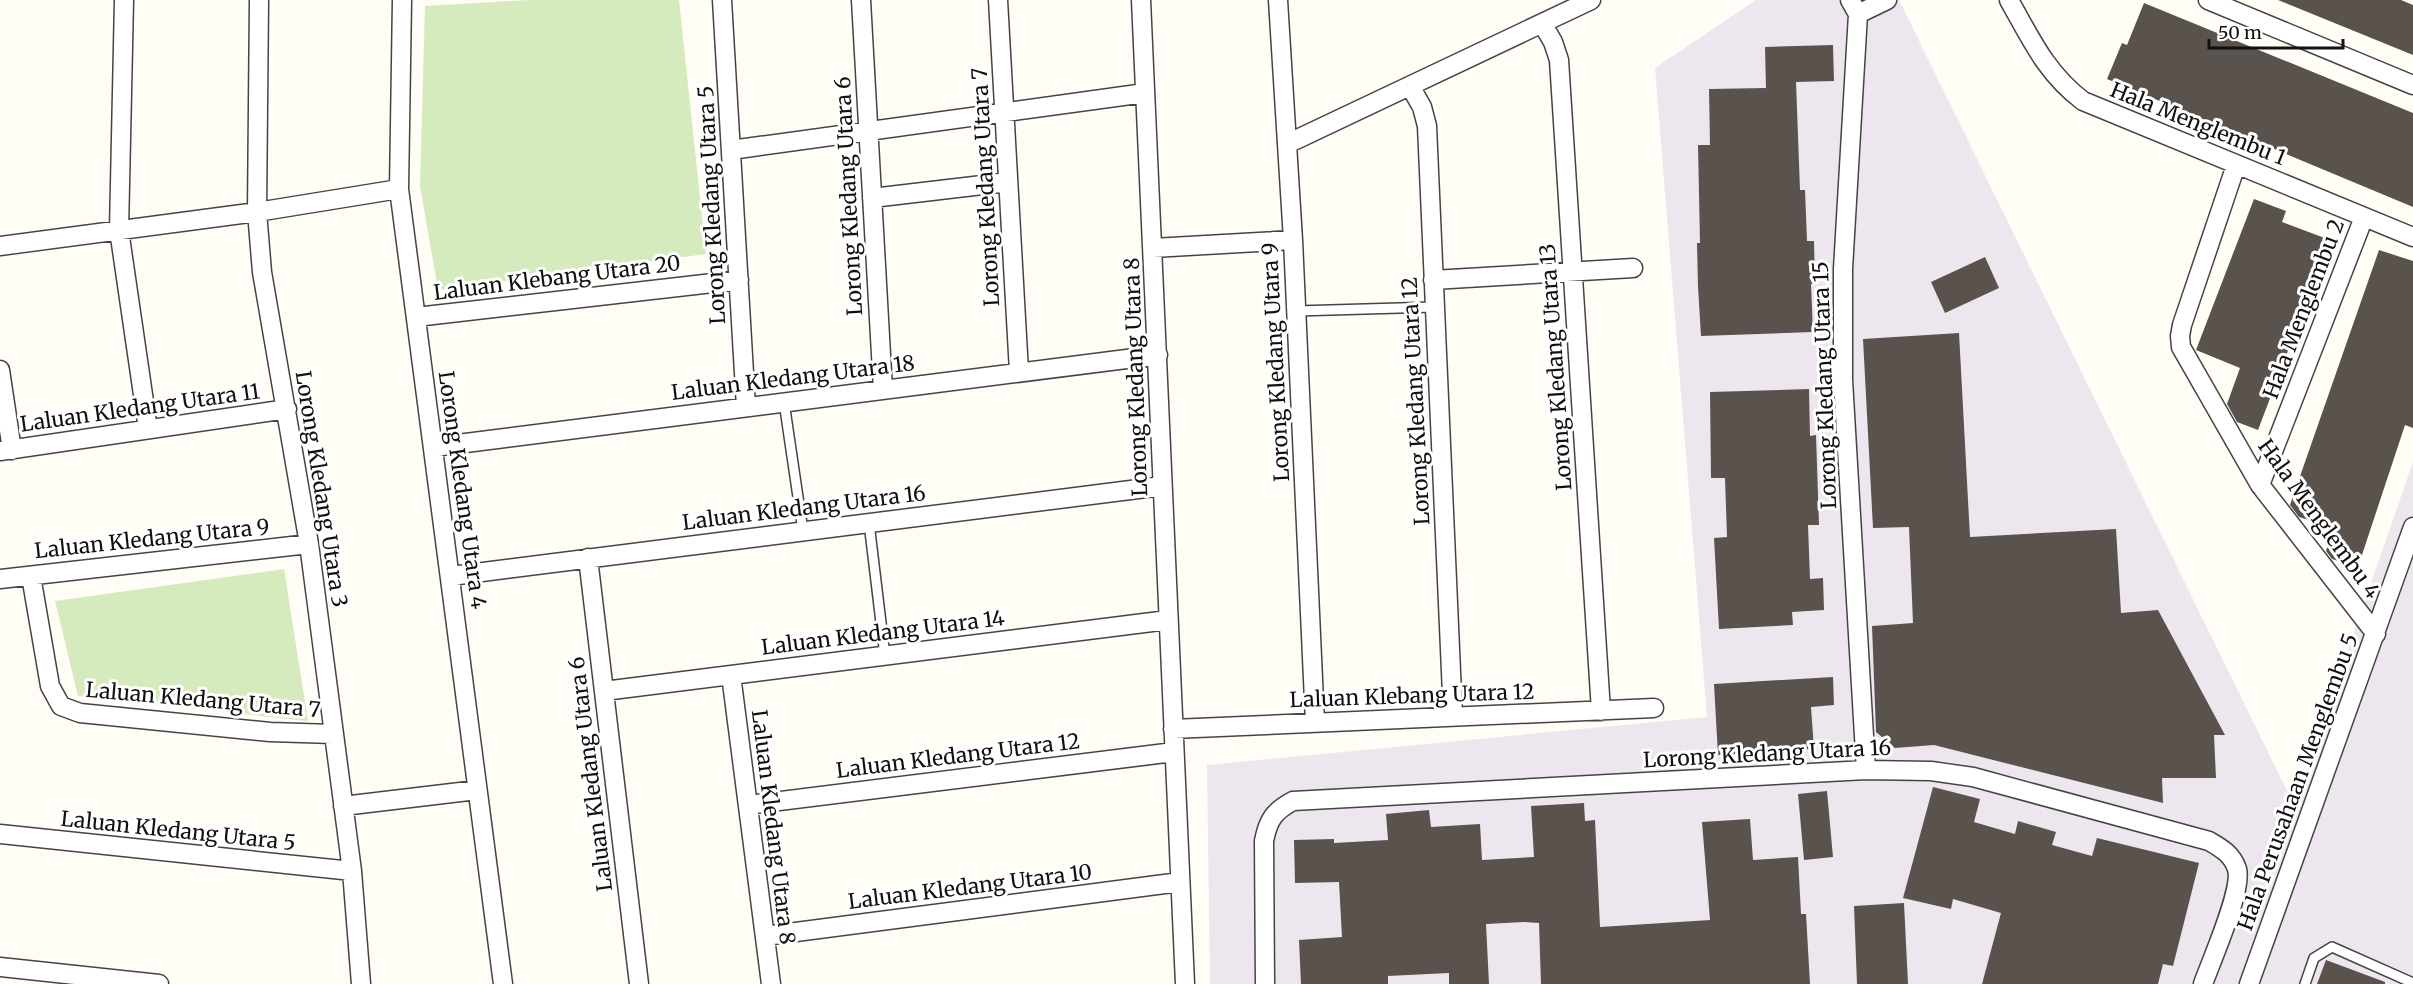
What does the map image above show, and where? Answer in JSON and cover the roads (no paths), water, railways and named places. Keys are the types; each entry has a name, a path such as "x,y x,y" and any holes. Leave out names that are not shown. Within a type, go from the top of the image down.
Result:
{"street":[{"path":"124,0 119,230 148,429"},
{"name":"Lorong Kledang Utara 3","path":"259,0 257,212 262,272 309,544 352,871 362,984"},
{"name":"Lorong Kledang Utara 4","path":"402,0 399,189 503,984"},
{"name":"Lorong Kledang Utara 5","path":"722,0 747,407"},
{"name":"Lorong Kledang Utara 6","path":"861,0 883,390"},
{"name":"Lorong Kledang Utara 7","path":"998,0 1019,372"},
{"name":"Lorong Kledang Utara 8","path":"1141,0 1185,984"},
{"name":"Lorong Kledang Utara 9","path":"1278,0 1293,240 1315,723"},
{"path":"1287,144 1591,0"},
{"path":"1854,7 1887,0"},
{"name":"Hala Menglembu 1","path":"2008,0 2045,63 2063,86 2083,101 2413,237"},
{"path":"2208,0 2413,85"},
{"name":"Lorong Kledang Utara 15","path":"1854,7 1843,269 1843,369 1866,770"},
{"name":"Lorong Kledang Utara 13","path":"1542,23 1553,42 1559,60 1601,711"},
{"name":"Lorong Kledang Utara 12","path":"1410,86 1422,107 1427,126 1453,717"},
{"path":"731,150 1145,93"},
{"name":"Hala Menglembu 4","path":"2236,165 2180,336 2181,347 2260,484 2376,633"},
{"path":"872,198 1008,182"},
{"path":"0,246 257,212 399,189"},
{"name":"Hala Menglembu 2","path":"2260,484 2364,217"},
{"path":"1153,249 1293,240"},
{"path":"1433,280 1633,268"},
{"name":"Laluan Klebang Utara 20","path":"416,317 739,280"},
{"name":"Laluan Kledang Utara 18","path":"434,447 1158,355"},
{"path":"0,370 6,450"},
{"name":"Laluan Kledang Utara 11","path":"6,450 287,410"},
{"name":"Laluan Kledang Utara 16","path":"451,576 1162,486"},
{"name":"Hala Perusahaan Menglembu 5","path":"2249,984 2413,527"},
{"name":"Laluan Kledang Utara 9","path":"0,579 309,544"},
{"name":"Laluan Kledang Utara 6","path":"588,558 639,984"},
{"name":"Laluan Kledang Utara 7","path":"31,576 50,686 61,706 80,713 270,732 333,734"},
{"name":"Laluan Kledang Utara 14","path":"604,692 1167,620"},
{"name":"Laluan Kledang Utara 8","path":"731,675 771,984"},
{"name":"Laluan Klebang Utara 12","path":"1173,729 1654,708"},
{"name":"Laluan Kledang Utara 12","path":"747,805 1174,752"},
{"name":"Lorong Kledang Utara 16","path":"1265,984 1264,841 1268,823 1277,810 1293,801 1866,770 1931,771 1973,777 2209,841 2227,851 2238,870 2236,892 2203,984"},
{"path":"343,806 477,790"},
{"name":"Laluan Kledang Utara 5","path":"0,834 352,871"},
{"name":"Laluan Kledang Utara 10","path":"765,936 1180,882"},
{"path":"0,967 159,984"}],"lane":[{"path":"1296,311 1434,307"},
{"path":"784,402 803,531"},
{"path":"869,523 885,656"},
{"path":"2305,984 2314,958 2332,947 2413,983"}]}
